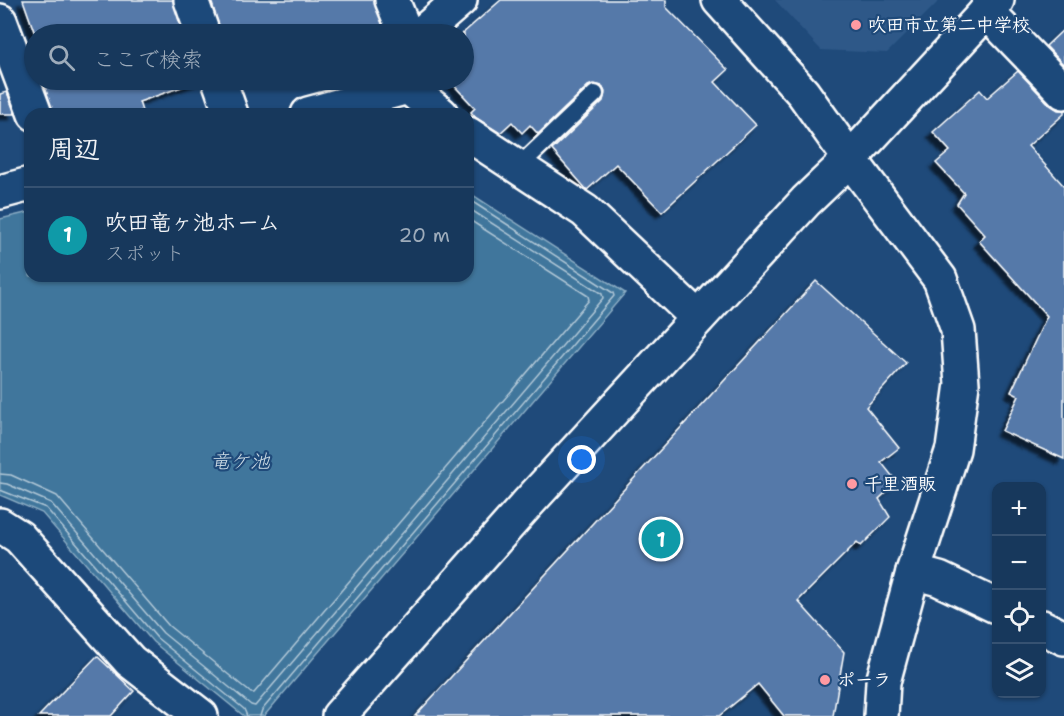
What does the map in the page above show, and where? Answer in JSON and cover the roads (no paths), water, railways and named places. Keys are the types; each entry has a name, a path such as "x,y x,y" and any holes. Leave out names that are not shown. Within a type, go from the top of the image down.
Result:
{"street":[{"path":"191,0 199,24"},
{"path":"392,0 402,24"},
{"path":"432,24 460,0"},
{"path":"719,0 803,93 940,279 958,330 962,384 953,449 913,572 883,682 881,716"},
{"path":"339,716 528,503 806,201 850,159 992,5 1064,92"},
{"path":"0,21 24,85"},
{"path":"26,90 33,108"},
{"path":"223,90 229,108"},
{"path":"327,108 385,90"},
{"path":"415,90 435,108"},
{"path":"474,138 585,211 698,318"},
{"path":"0,192 24,186"},
{"path":"0,525 18,537 130,661 201,716"},
{"path":"913,572 939,579 992,604"},
{"path":"1046,629 1064,638"}],"lane":[{"path":"518,167 595,94"}],"water":[{"name":"竜ケ池","path":"474,196 625,293 264,716 244,716 153,642 42,513 0,495 0,219 24,213 24,282 474,282"}],"place":[{"name":"吹田市立第二中学校","path":"856,25"},
{"name":"千里酒販","path":"852,484"},
{"name":"吹田竜ヶ池ホーム","path":"661,539"},
{"name":"ポーラ","path":"825,680"}]}
